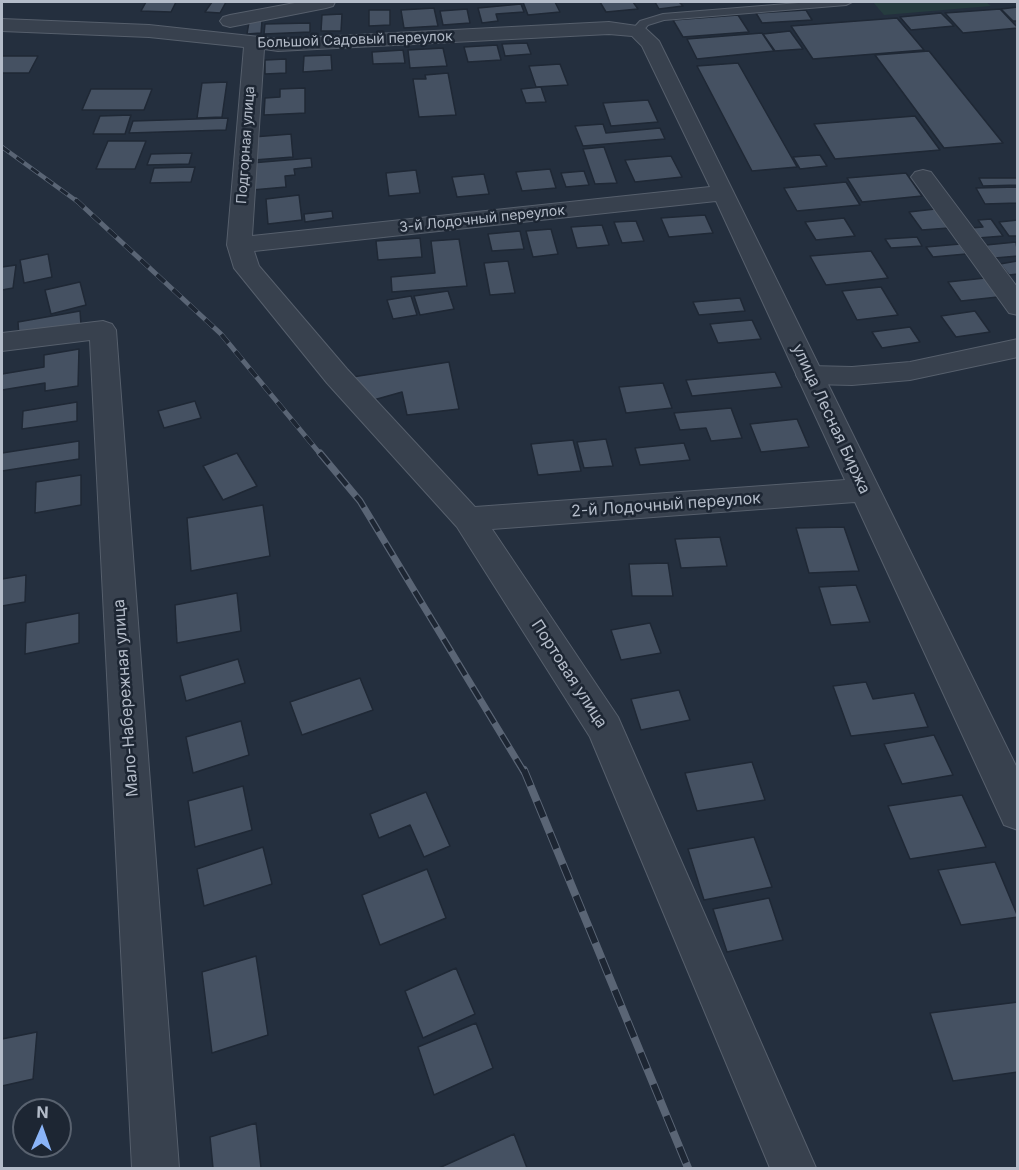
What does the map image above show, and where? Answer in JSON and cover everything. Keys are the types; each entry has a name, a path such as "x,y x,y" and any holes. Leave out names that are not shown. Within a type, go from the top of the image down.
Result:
{"street":[{"path":"225,30 240,2"},
{"path":"225,30 326,2"},
{"name":"Большой Садовый переулок","path":"2,24 225,30 254,44 328,43 609,28 637,31"},
{"name":"улица Лесная Биржа","path":"637,31 652,45 1017,812"},
{"name":"Подгорная улица","path":"239,245 254,44"},
{"path":"923,177 1017,307"},
{"name":"3-й Лодочный переулок","path":"239,245 724,193"},
{"name":"Портовая улица","path":"239,245 247,268 337,376 468,519 605,728 793,1168"},
{"name":"Мало-Набережная улица","path":"2,342 103,330 156,1168"},
{"path":"810,375 852,376 910,371 1017,348"},
{"name":"2-й Лодочный переулок","path":"468,519 864,490"}],"lane":[{"path":"637,31 644,23 663,17 846,2"}],"green space":[{"path":"873,2 986,2 991,6 884,15"}],"building":[{"path":"146,2 176,2 171,12 141,11"},
{"path":"212,2 226,2 220,13 205,12"},
{"path":"523,2 555,2 560,12 528,15"},
{"path":"600,2 633,2 638,9 606,12"},
{"path":"655,2 679,2 683,6 659,9"},
{"path":"521,4 524,12 496,14 498,21 482,23 478,8"},
{"path":"1018,7 1018,21 1013,21 1001,9"},
{"path":"434,8 438,26 404,28 401,10"},
{"path":"467,9 470,23 443,25 440,11"},
{"path":"1000,9 1018,28 963,33 945,13"},
{"path":"369,10 390,10 390,25 369,26"},
{"path":"806,10 812,20 762,23 756,13"},
{"path":"941,13 954,26 911,30 900,17"},
{"path":"342,14 341,31 321,31 322,15"},
{"path":"738,15 749,32 683,37 673,20"},
{"path":"897,18 924,50 813,59 791,26"},
{"path":"262,21 261,33 247,34 249,22"},
{"path":"310,23 310,32 264,34 265,24"},
{"path":"790,31 803,49 775,51 763,34"},
{"path":"762,33 774,51 697,59 687,39"},
{"path":"527,43 531,54 505,56 502,44"},
{"path":"497,45 501,60 468,62 464,47"},
{"path":"443,48 447,66 410,68 408,50"},
{"path":"403,50 405,63 373,64 372,52"},
{"path":"929,51 1003,143 944,148 875,55"},
{"path":"331,55 332,70 303,72 304,56"},
{"path":"2,56 38,56 29,73 2,73"},
{"path":"286,59 286,73 265,74 265,60"},
{"path":"738,63 797,167 752,171 697,66"},
{"path":"560,64 568,85 536,87 529,66"},
{"path":"448,73 456,115 419,117 413,79 426,79 425,75"},
{"path":"227,82 222,117 197,118 202,83"},
{"path":"541,87 546,102 526,103 521,89"},
{"path":"305,88 305,113 264,115 265,98 280,97 280,89"},
{"path":"91,89 152,89 144,110 82,110"},
{"path":"648,100 658,122 611,126 603,103"},
{"path":"131,115 125,134 93,134 100,116"},
{"path":"915,116 940,150 835,159 814,124"},
{"path":"228,118 226,130 129,133 133,121"},
{"path":"603,124 606,133 660,128 665,139 583,146 575,126"},
{"path":"291,134 293,157 254,160 253,137"},
{"path":"108,141 146,141 135,169 96,169"},
{"path":"604,147 617,183 595,184 583,149"},
{"path":"192,153 189,164 147,165 151,154"},
{"path":"820,155 827,166 800,169 793,157"},
{"path":"671,156 682,177 635,182 625,160"},
{"path":"311,158 312,167 294,169 295,175 285,176 286,187 252,190 251,163"},
{"path":"195,167 191,182 150,183 154,168"},
{"path":"550,169 556,188 522,191 516,172"},
{"path":"416,170 420,193 389,196 386,173"},
{"path":"584,171 589,185 566,187 561,173"},
{"path":"906,173 922,196 862,202 847,178"},
{"path":"484,174 489,194 457,197 452,177"},
{"path":"979,178 1017,178 1018,185 983,186"},
{"path":"846,182 860,205 797,211 784,188"},
{"path":"1018,187 1018,203 985,204 976,188"},
{"path":"299,195 302,220 268,224 266,199"},
{"path":"935,209 949,228 922,230 909,212"},
{"path":"332,211 333,218 305,222 304,214"},
{"path":"705,215 713,233 669,237 661,218"},
{"path":"844,218 855,236 816,240 805,222"},
{"path":"991,219 1003,236 978,238 971,228 983,227 978,220"},
{"path":"1018,220 1018,236 1009,236 999,222"},
{"path":"636,221 644,241 622,243 614,222"},
{"path":"602,225 609,245 577,248 571,227"},
{"path":"551,229 558,254 533,257 526,231"},
{"path":"520,231 524,249 492,251 488,234"},
{"path":"917,237 922,246 891,248 885,239"},
{"path":"420,238 422,257 378,260 376,241"},
{"path":"459,239 467,286 392,292 391,277 435,273 431,241"},
{"path":"1016,242 1018,256 995,258 986,245"},
{"path":"960,244 966,254 933,257 926,247"},
{"path":"871,251 888,278 826,285 810,256"},
{"path":"48,254 52,277 24,283 20,260"},
{"path":"508,261 515,293 490,295 484,263"},
{"path":"1017,261 1018,274 1009,275 1000,264"},
{"path":"16,265 13,288 2,290 2,267"},
{"path":"985,278 998,297 961,301 948,282"},
{"path":"80,282 86,305 51,314 45,290"},
{"path":"881,287 898,315 857,320 842,291"},
{"path":"448,291 454,309 420,315 414,296"},
{"path":"411,296 417,315 393,319 387,300"},
{"path":"740,298 745,311 699,315 693,302"},
{"path":"80,311 81,325 19,337 18,322"},
{"path":"975,311 990,332 956,337 941,316"},
{"path":"752,320 761,339 718,343 710,324"},
{"path":"910,327 920,342 882,348 872,332"},
{"path":"79,349 78,386 45,391 45,383 2,390 2,374 44,367 44,355"},
{"path":"449,362 459,409 407,415 402,392 370,401 346,378"},
{"path":"775,372 782,387 692,396 686,380"},
{"path":"663,383 672,408 626,413 619,387"},
{"path":"195,401 201,418 164,428 158,411"},
{"path":"77,402 77,421 22,429 23,411"},
{"path":"731,408 742,438 711,441 706,428 680,430 674,413"},
{"path":"797,419 809,447 761,452 750,424"},
{"path":"606,439 613,466 584,468 577,442"},
{"path":"573,440 581,471 538,475 531,444"},
{"path":"79,441 79,459 2,471 2,453"},
{"path":"684,443 690,460 640,465 635,448"},
{"path":"237,453 257,486 223,500 203,466"},
{"path":"81,475 81,505 35,513 36,482"},
{"path":"263,505 270,556 191,571 187,518"},
{"path":"844,527 859,571 809,573 796,528"},
{"path":"720,537 727,566 681,568 675,539"},
{"path":"668,563 673,596 632,596 629,564"},
{"path":"26,575 25,602 2,606 2,579"},
{"path":"856,585 870,622 831,625 819,587"},
{"path":"237,593 241,631 177,643 175,605"},
{"path":"79,613 79,643 25,654 26,623"},
{"path":"650,623 661,653 621,660 611,630"},
{"path":"238,659 245,683 186,701 180,676"},
{"path":"360,678 373,710 302,735 290,702"},
{"path":"866,682 873,699 914,693 928,727 851,736 833,686"},
{"path":"679,690 690,720 641,730 631,699"},
{"path":"241,721 249,755 193,773 186,737"},
{"path":"934,735 953,775 902,784 884,744"},
{"path":"752,762 765,800 697,811 685,773"},
{"path":"243,786 252,830 195,847 188,801"},
{"path":"426,792 450,846 424,857 410,825 379,838 370,814"},
{"path":"962,795 986,847 910,859 888,806"},
{"path":"754,837 772,887 704,900 688,849"},
{"path":"263,847 272,884 204,906 197,869"},
{"path":"995,862 1018,917 961,925 938,870"},
{"path":"427,869 446,918 380,945 362,895"},
{"path":"769,898 783,940 727,952 713,909"},
{"path":"256,956 268,1035 212,1053 202,972"},
{"path":"456,968 475,1014 423,1038 405,991"},
{"path":"1018,1002 1018,1072 953,1081 930,1013"},
{"path":"476,1023 493,1068 434,1095 418,1047"},
{"path":"37,1032 33,1079 2,1086 2,1039"},
{"path":"256,1123 261,1168 213,1168 210,1137"},
{"path":"514,1134 527,1168 439,1168"}],"railway":[{"path":"2,147 78,202"},
{"path":"76,200 221,334 321,455"},
{"path":"320,453 360,501 524,772"},
{"path":"524,770 688,1168"}]}
